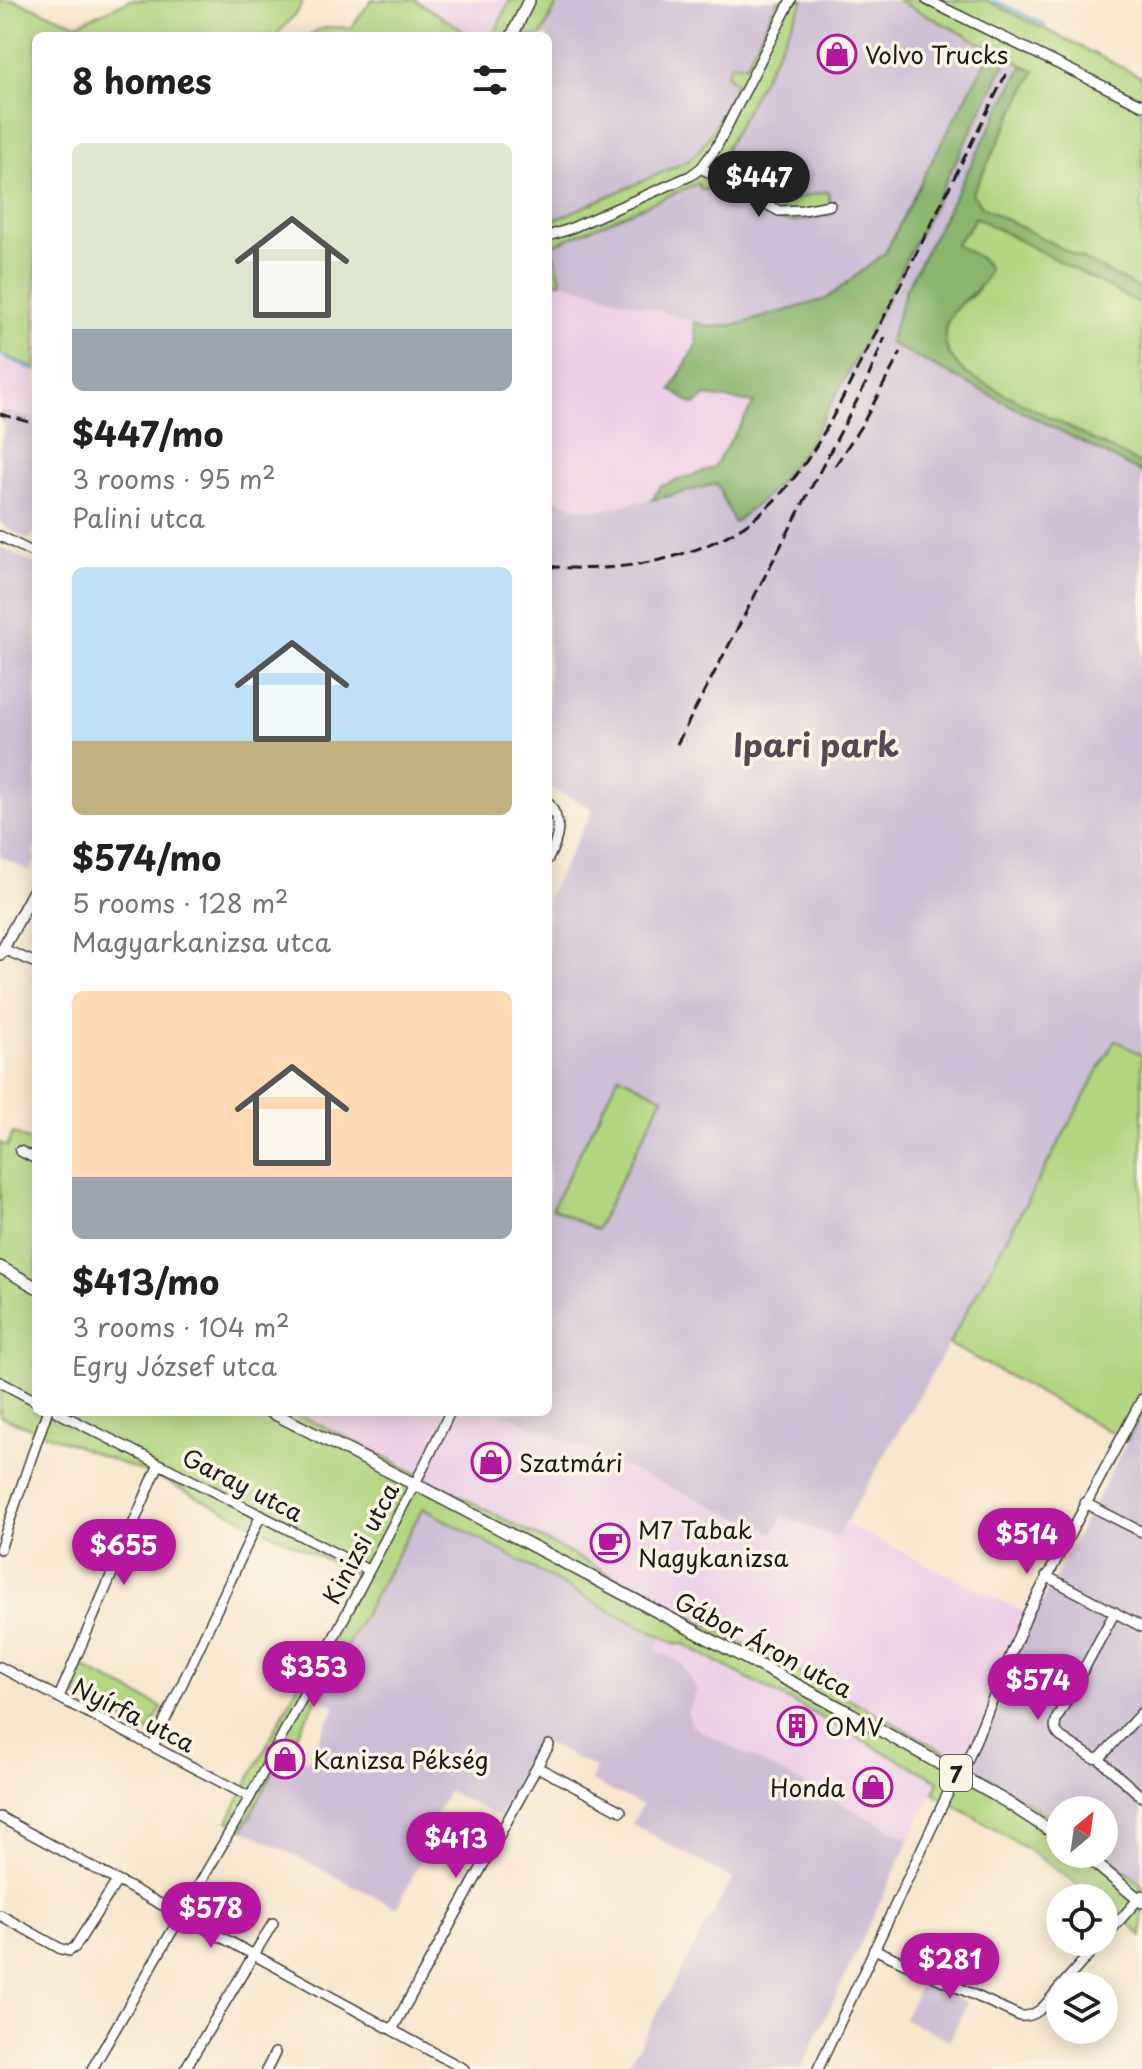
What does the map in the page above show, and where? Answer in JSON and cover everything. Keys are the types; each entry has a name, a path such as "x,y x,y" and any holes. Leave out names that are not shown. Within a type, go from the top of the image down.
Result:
{"main road":[{"path":"514,32 529,0"},
{"path":"1,952 32,894"},
{"path":"3,1269 32,1285"},
{"name":"Gábor Áron utca","path":"279,1416 850,1713 1046,1827"},
{"path":"1102,1868 1141,1898"}],"street":[{"path":"552,235 690,176 705,164 791,0"},
{"path":"927,0 1142,105"},
{"path":"705,164 779,211 830,205"},
{"path":"0,536 32,552"},
{"path":"552,809 559,830 552,850"},
{"path":"1,952 32,962"},
{"path":"20,1151 32,1157"},
{"path":"0,1382 32,1399"},
{"path":"818,2069 959,1775 1046,1576 1142,1399"},
{"path":"0,1549 46,1416"},
{"name":"Garay utca","path":"65,1416 368,1570"},
{"name":"Kinizsi utca","path":"92,2069 250,1797 448,1416"},
{"path":"59,1697 159,1464"},
{"path":"1085,1503 1142,1532"},
{"path":"153,1746 261,1515"},
{"path":"1046,1576 1142,1627"},
{"path":"1115,1612 1055,1724 1056,1733 1099,1759 1142,1797"},
{"name":"Nyírfa utca","path":"0,1667 250,1797"},
{"path":"1099,1759 1142,1712"},
{"path":"392,2030 549,1745"},
{"path":"537,1767 621,1811"},
{"path":"0,1817 464,2069"},
{"path":"0,1915 69,1951 75,1947 117,1881"},
{"path":"1118,1923 1141,1898"},
{"path":"185,2069 273,1923"},
{"path":"874,1949 1020,2016 1031,2016 1046,2003"},
{"path":"1074,1972 1088,1956"},
{"path":"267,2069 275,2053"}],"shaded area":[{"path":"415,0 510,0 495,32 466,32"},
{"path":"559,0 778,0 746,66 732,63 726,75 736,83 709,138 698,152 688,161 552,221 552,32 543,32"},
{"path":"804,0 897,0 992,49 885,253 827,299 739,324 712,327 562,282 552,246 698,183 772,219 827,192 795,199 777,198 728,170 722,156"},
{"path":"1008,58 1023,65 906,289 889,342 1142,473 1142,1055 1115,1041 949,1344 837,1538 783,1516 774,1533 509,1416 552,1416 552,888 593,809 552,789 552,498 578,508 602,510 717,484 734,522 762,500 801,456 859,353"},
{"path":"552,281 694,322 706,396 755,402 713,468 661,486 652,500 602,510 578,508 552,498"},
{"path":"0,354 32,367 32,418 0,410"},
{"path":"0,410 32,418 32,536 27,539 0,523 0,449 6,424 0,422"},
{"path":"0,547 32,563 32,866 29,871 0,856"},
{"path":"1142,1414 1142,1885 1118,1865 1118,1796 1046,1796 1046,1814 972,1767 1034,1617"},
{"path":"301,1416 509,1416 774,1533 783,1515 837,1538 846,1524 1034,1617 972,1767 850,1699"},
{"path":"423,1508 662,1637 656,1650 682,1663 697,1692 687,1711 693,1727 910,1839 801,2069 626,2069 732,1879 632,1824 642,1805 591,1781 596,1768 539,1740 499,1817 448,1791 432,1822 438,1826 397,1908 243,1829 277,1765 274,1763 282,1748 307,1761 336,1706 317,1696"},
{"path":"662,1637 684,1644 939,1781 910,1839 693,1727 687,1711 696,1692 682,1663 656,1650"},
{"path":"922,1980 967,2002 950,2040 904,2019"}],"green space":[{"path":"0,0 14,0 77,24 130,0 303,0 298,11 280,32 32,32 32,367 0,354"},
{"path":"372,0 415,0 466,32 314,32 324,28 351,28"},
{"path":"510,0 559,0 543,32 495,32"},
{"path":"778,0 804,0 722,156 728,170 777,198 795,199 828,191 832,214 793,222 772,219 716,189 701,190 698,183 552,246 552,221 688,161 716,125 736,83 726,75 732,63 746,65"},
{"path":"897,0 986,0 1142,77 1142,290 982,207 972,193 1035,71"},
{"path":"992,49 1008,58 859,353 808,445 778,484 734,523 717,484 652,500 661,486 713,468 754,403 706,396 694,405 671,390 697,343 694,322 712,327 739,324 826,299 885,253"},
{"path":"1023,65 1035,71 972,194 982,207 1142,290 1142,305 975,217 955,244 978,257 989,269 980,286 961,303 947,322 945,341 952,359 968,375 1142,465 1142,473 889,343 906,289"},
{"path":"975,217 1142,305 1142,465 968,375 952,359 945,341 947,323 960,304 977,290 986,263 955,244"},
{"path":"552,249 562,282 552,281"},
{"path":"1115,1040 1142,1055 1142,1414 1127,1441 949,1344"},
{"path":"619,1075 663,1097 596,1230 552,1208"},
{"path":"13,1133 32,1142 32,1416 301,1416 850,1699 972,1767 1046,1814 1046,1862 934,1793 939,1781 684,1644 674,1643 607,1609 423,1508 288,1751 282,1749 275,1763 277,1765 243,1829 228,1821 355,1574 161,1479 0,1416 0,1143 7,1146"},
{"path":"81,1666 162,1707 149,1733 69,1693"},
{"path":"1118,1865 1142,1885 1142,1937 1118,1914 1118,1884 1077,1884 1054,1868 1118,1868"}],"waterway":[{"path":"993,0 1045,25"},
{"path":"0,355 32,369"}],"railway":[{"path":"552,566 629,566 684,553 735,532 775,500 807,460 834,415 1006,74"},
{"path":"677,744 865,385 885,337"},
{"path":"835,466 863,423 901,352"},
{"path":"0,414 32,423"}],"place":[{"name":"Volvo Trucks","path":"837,54"},
{"name":"Szatmári","path":"491,1462"},
{"name":"M7 Tabak Nagykanizsa","path":"610,1543"},
{"name":"OMV","path":"797,1726"},
{"name":"Kanizsa Pékség","path":"285,1759"},
{"name":"Honda","path":"873,1787"}],"district":[{"name":"Ipari park","path":"816,744"}]}
